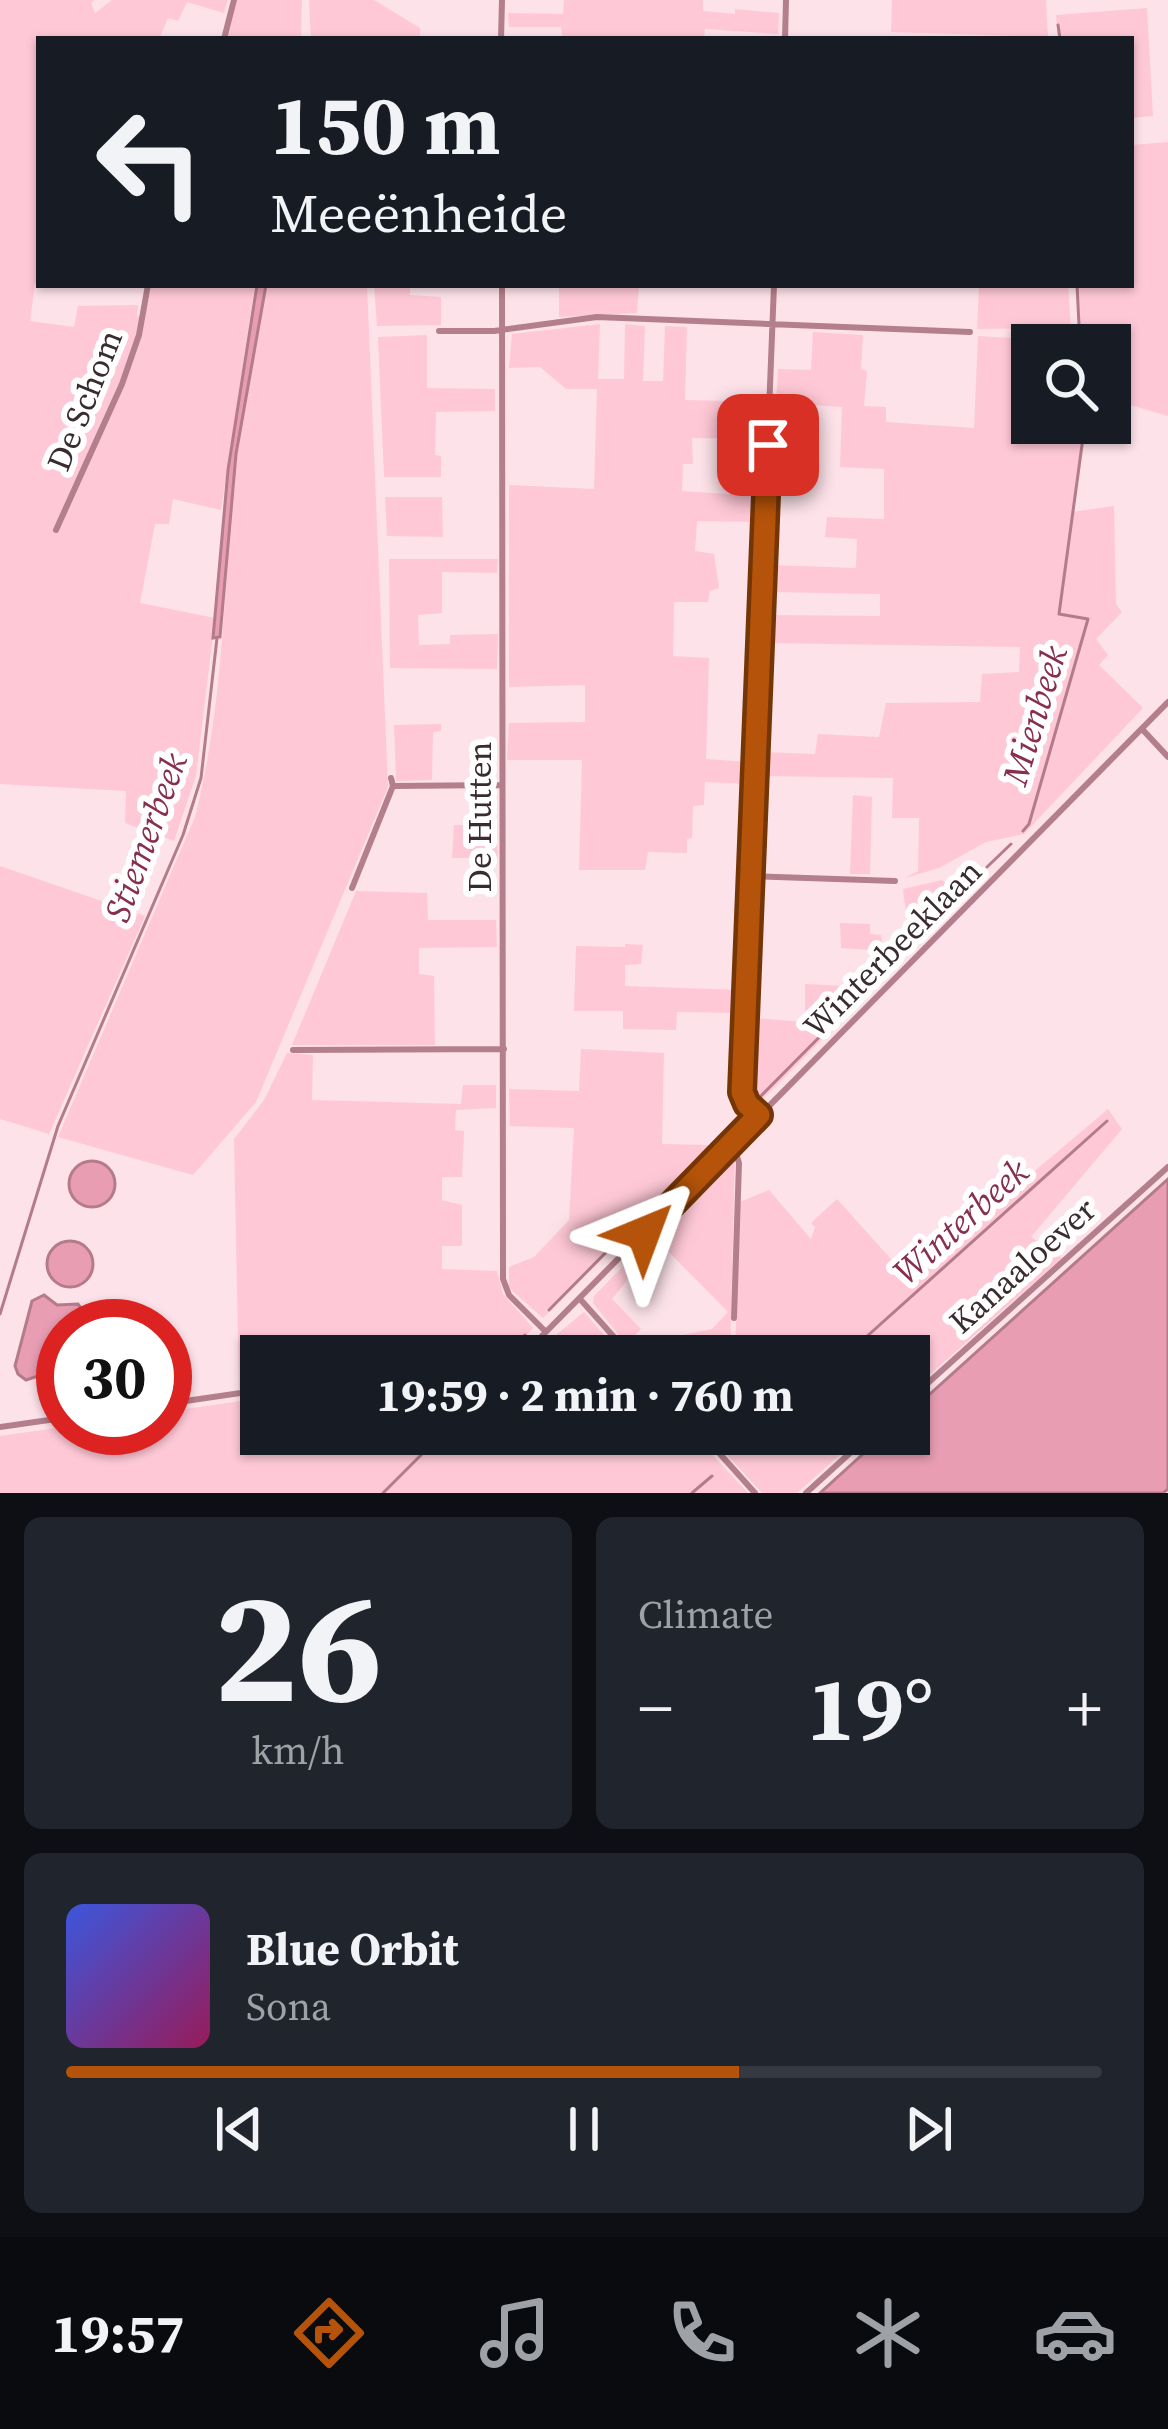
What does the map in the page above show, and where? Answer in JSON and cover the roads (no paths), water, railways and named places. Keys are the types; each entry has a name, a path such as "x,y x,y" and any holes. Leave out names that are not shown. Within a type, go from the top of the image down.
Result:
{"street":[{"path":"225,36 234,0"},
{"path":"501,36 502,0"},
{"path":"785,36 786,0"},
{"name":"De Schom","path":"56,530 122,384 139,335 147,288"},
{"name":"De Hutten","path":"502,288 503,1280 509,1295 546,1332"},
{"path":"759,1115 742,1092 774,288"},
{"path":"439,331 502,330 597,317 970,332"},
{"name":"Winterbeeklaan","path":"543,1335 1168,702"},
{"path":"1142,729 1168,757"},
{"path":"352,888 392,782 502,785"},
{"path":"751,876 895,881"},
{"path":"293,1050 504,1049"},
{"path":"733,1142 739,1163 734,1318"},
{"name":"Kanaaloever","path":"930,1381 1168,1166"},
{"path":"580,1299 613,1335"},
{"path":"192,1399 240,1393"},
{"path":"0,1427 36,1422"},
{"path":"721,1455 755,1493"},
{"path":"806,1493 848,1455"}],"waterway":[{"name":"Mienbeek","path":"1058,25 1060,36"},
{"name":"Mienbeek","path":"1077,288 1079,324"},
{"name":"Mienbeek","path":"1023,831 1029,824 1088,619 1059,614 1082,444"},
{"name":"Stiemerbeek","path":"0,1314 58,1126 183,835 201,778 217,638"},
{"name":"Mienbeek","path":"987,867 1011,844"},
{"name":"Mienbeek","path":"871,984 952,902"},
{"name":"Mienbeek","path":"757,1100 867,989"},
{"name":"Winterbeek","path":"868,1335 1107,1121"},
{"name":"Mienbeek","path":"549,1310 708,1149"},
{"name":"Mienbeek","path":"383,1493 421,1455"},
{"name":"Winterbeek","path":"692,1493 712,1476"}]}
